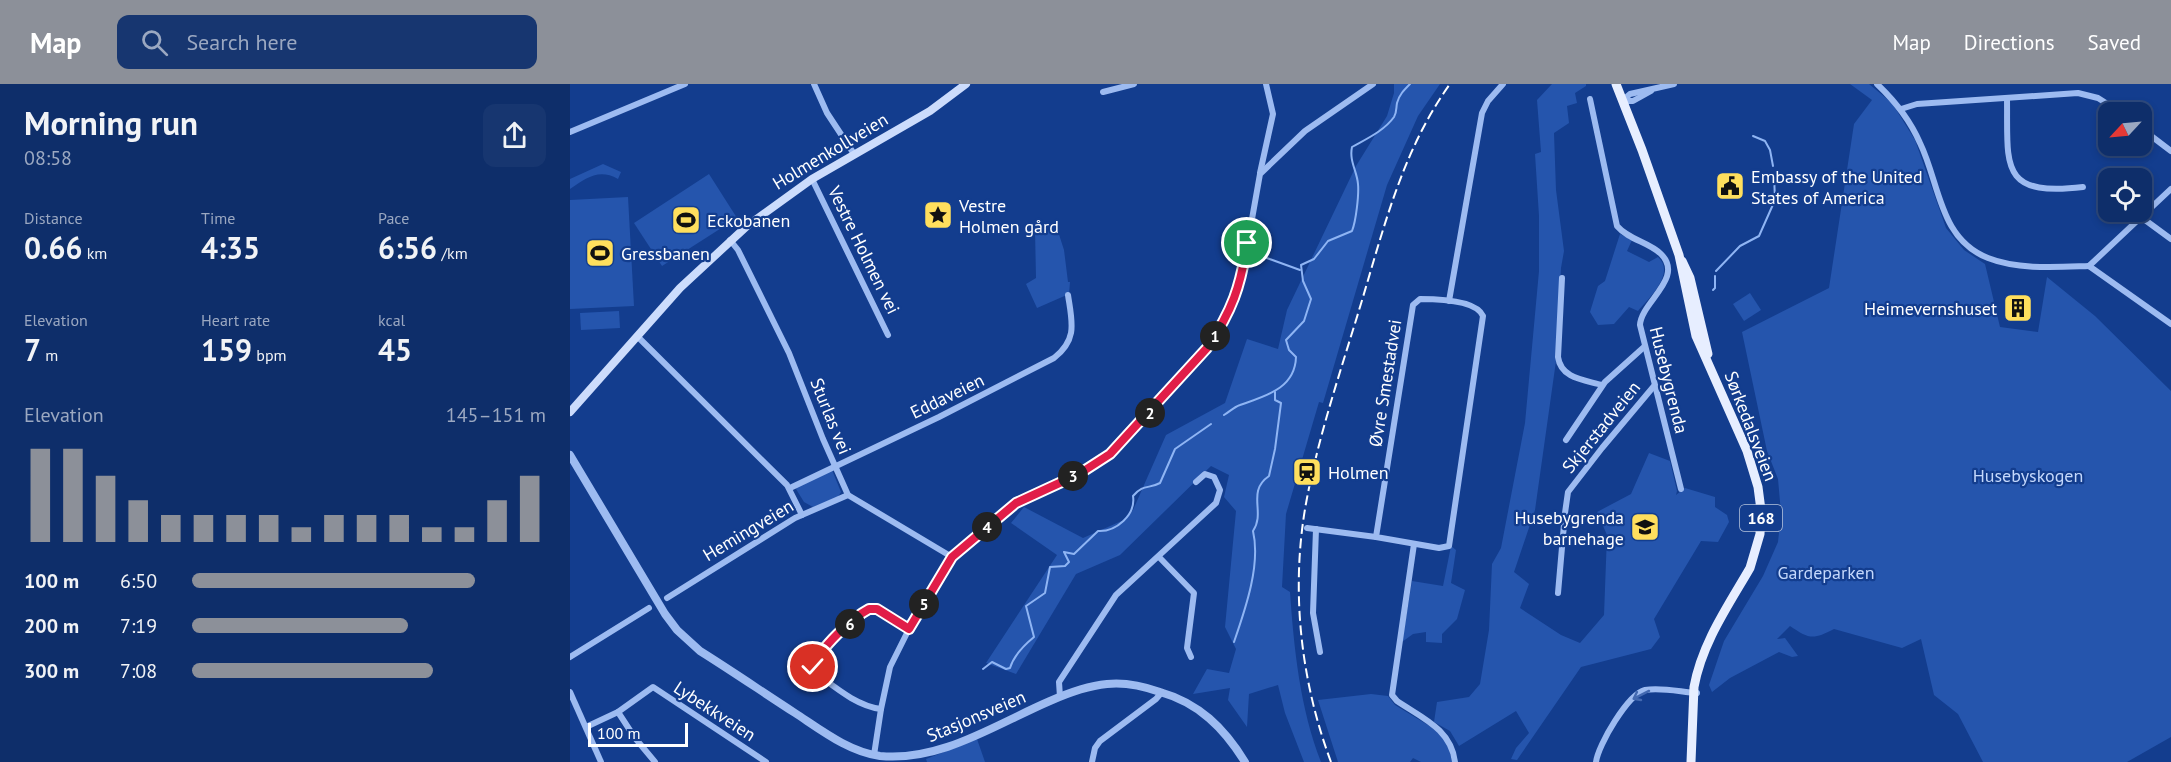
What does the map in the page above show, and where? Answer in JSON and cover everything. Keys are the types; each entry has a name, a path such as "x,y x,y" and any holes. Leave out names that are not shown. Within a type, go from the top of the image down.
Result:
{"main road":[{"name":"Holmenkollveien","path":"570,412 695,272 730,240 812,179 937,107 966,84"},
{"name":"Sørkedalsveien","path":"1616,84 1626,100"},
{"name":"Sørkedalsveien","path":"1622,84 1642,150 1680,257 1690,278 1710,366 1751,464 1760,498 1761,524 1758,546 1750,567 1717,622 1696,676 1691,762"}],"street":[{"path":"570,132 685,84"},
{"path":"814,84 827,113 854,154"},
{"path":"1103,92 1134,84"},
{"path":"874,759 890,667 909,629 952,557 1016,503 1079,474 1110,454 1207,348 1229,312 1240,285 1260,174 1274,114 1266,84"},
{"path":"1260,174 1305,131 1373,84"},
{"path":"1449,301 1482,113 1488,101 1503,84"},
{"path":"1626,100 1640,99 1652,91 1674,84"},
{"path":"1876,84 1901,109 1921,144 1948,221 1966,245 1988,258 1999,261 2031,265 2089,266 2171,324"},
{"path":"1901,109 1917,104 2060,94 2088,94 2104,102"},
{"path":"2007,98 2009,161 2017,177 2024,183 2038,187 2083,187"},
{"path":"1590,99 1617,226 1626,234 1656,250 1666,261 1680,257"},
{"path":"2152,137 2171,151"},
{"name":"Vestre Holmen vei","path":"812,179 888,335"},
{"path":"2152,207 2171,189"},
{"path":"2089,266 2136,222"},
{"path":"2148,222 2171,239"},
{"name":"Sturlas vei","path":"730,240 738,250 776,325 848,495"},
{"name":"Husebygrenda","path":"1666,261 1668,267 1666,279 1640,321 1644,347 1682,489"},
{"path":"1562,278 1558,357 1560,365 1568,374 1602,385"},
{"name":"Eddaveien","path":"790,488 939,417 1054,358 1064,350 1072,336 1068,295"},
{"name":"Øvre Smestadvei","path":"1420,298 1449,301 1477,308 1482,313 1483,319 1449,546 1439,548 1376,537 1413,305 1420,298"},
{"path":"637,336 790,488 802,515"},
{"path":"1566,440 1602,385 1644,347"},
{"name":"Skjerstadveien","path":"1558,593 1564,513 1568,492 1654,386"},
{"name":"Stasjonsveien","path":"570,455 662,609 682,635 700,651 825,733 874,759 918,759 1060,697 1085,688 1107,684 1134,685 1162,692 1190,703 1211,718 1230,739 1245,762"},
{"path":"1060,697 1059,682 1116,596 1216,503 1220,490 1214,477 1205,474 1196,482"},
{"path":"848,495 952,557"},
{"name":"Hemingveien","path":"667,598 802,515 848,495"},
{"path":"1307,528 1376,537"},
{"path":"1316,529 1313,613 1320,652"},
{"path":"1414,543 1392,694 1397,701 1447,737 1454,750 1455,762"},
{"path":"1159,557 1194,593 1187,648 1191,657"},
{"path":"570,657 649,608"},
{"path":"881,709 848,696 817,674 813,669 814,664 830,643 869,609 877,609 909,629"},
{"name":"Lybekkveien","path":"586,727 618,712 653,687 766,762"},
{"path":"1596,762 1597,755 1623,709 1636,695 1646,690 1696,695"},
{"path":"570,692 601,762"},
{"path":"1092,762 1095,748 1100,741 1158,698 1162,692"},
{"path":"618,712 635,738 655,762"}],"green space":[{"path":"1394,84 1440,84 1418,116 1387,185 1323,403 1319,402 1286,514 1282,587 1290,592 1296,657 1303,700 1321,762 1304,762 1285,713 1278,685 1249,694 1247,727 1228,700 1230,688 1193,694 1207,669 1229,673 1236,649 1225,627 1236,511 1224,497 1229,475 1211,466 1120,555 1076,574 1016,674 986,663 1057,555 1011,523 1024,507 1083,538 1126,519 1133,510 1166,435 1225,403 1247,339 1278,349 1287,310 1356,166 1387,116 1394,93"},
{"path":"1552,84 1586,84 1586,86 1575,93 1577,103 1567,106 1569,123 1554,133 1556,190 1564,251 1556,361 1535,510 1514,572 1529,584 1520,608 1561,635 1580,643 1604,615 1607,535 1597,512 1631,494 1649,453 1670,461 1676,495 1685,488 1715,497 1715,507 1727,515 1729,522 1718,542 1701,541 1654,619 1660,637 1651,649 1581,667 1517,760 1511,759 1516,748 1529,733 1516,711 1459,746 1450,731 1434,722 1437,702 1469,697 1480,684 1489,630 1492,564 1501,548 1525,423 1539,271 1539,216 1535,154 1541,152 1537,100"},
{"name":"Husebyskogen","path":"1850,84 1869,84 1892,103 1915,140 1946,228 1964,250 1985,264 2000,327 2038,332 2047,277 2095,316 2171,391 2171,737 2127,762 1983,762 1958,714 1934,695 1921,639 1902,648 1834,629 1821,635 1807,636 1790,626 1777,639 1785,638 1798,656 1792,657 1779,652 1730,678 1712,692 1709,685 1724,641 1763,576 1778,542 1781,513 1778,479 1767,451 1742,332 1829,288 1854,124 1872,100"},
{"path":"603,164 621,172 618,179 599,174 587,178 570,189 570,179"},
{"name":"Eckobanen","path":"709,174 737,218 662,266 634,223"},
{"name":"Gressbanen","path":"628,197 634,306 570,309 570,200"},
{"path":"1055,222 1064,250 1068,282 1070,282 1069,294 1037,308 1026,284 1036,278 1035,230"},
{"path":"1620,234 1632,240 1627,251 1649,262 1658,257 1663,263 1664,270 1659,285 1638,311 1629,307 1614,324 1598,325 1590,312 1598,286 1605,281"},
{"path":"1750,293 1761,310 1744,321 1733,304"},
{"path":"619,311 620,328 581,330 580,313"},
{"path":"832,470 841,492 838,497 813,507 804,502 796,489 798,486"},
{"path":"1451,546 1456,550 1451,583 1465,590 1457,619 1442,634 1442,643 1426,642 1426,632 1413,634 1402,642 1412,581 1443,586"},
{"path":"1371,694 1388,696 1395,705 1446,736 1452,762 1421,762 1413,758 1410,762 1338,762 1318,700"},
{"path":"977,739 985,762 927,762 926,759"}],"waterway":[{"path":"1224,415 1238,406 1277,390 1290,377 1296,357 1289,350 1286,340 1304,321 1311,299 1303,281 1301,265 1314,259 1328,241 1352,231 1358,201 1352,147 1390,122 1395,115 1399,98 1410,84"},
{"path":"1753,136 1765,141 1770,150 1773,166"},
{"path":"1716,271 1740,246 1759,236 1775,200 1774,175"},
{"path":"1264,257 1300,270"},
{"path":"1713,290 1715,276"},
{"path":"1234,642 1247,602 1253,573 1255,558 1253,531 1258,517 1257,495 1262,482 1269,476 1275,449 1281,403 1275,400 1275,392"},
{"path":"983,669 992,662 1006,669 1010,668 1019,651 1034,637 1026,606 1045,593 1050,567 1065,566 1069,562 1064,552 1074,554 1098,531 1111,529 1123,521 1131,510 1133,496 1143,488 1160,483 1175,449 1211,424"}],"railway":[{"path":"1331,762 1312,698 1301,632 1299,565 1307,498 1325,422 1388,214 1420,134 1450,84"}],"place":[{"name":"Embassy of the United States of America","path":"1730,186"},
{"name":"Vestre Holmen gård","path":"938,215"},
{"name":"Eckobanen","path":"686,220"},
{"name":"Gressbanen","path":"600,253"},
{"name":"Heimevernshuset","path":"2018,308"},
{"name":"Holmen","path":"1307,472"},
{"name":"Husebygrenda barnehage","path":"1645,527"}],"route":[{"path":"813,667 830,643 869,609 877,609 909,629 952,557 1016,503 1079,474 1110,454 1207,348 1220,328 1237,294 1245,264 1247,243"}],"park label":[{"name":"Gardeparken","path":"1826,572"}]}
